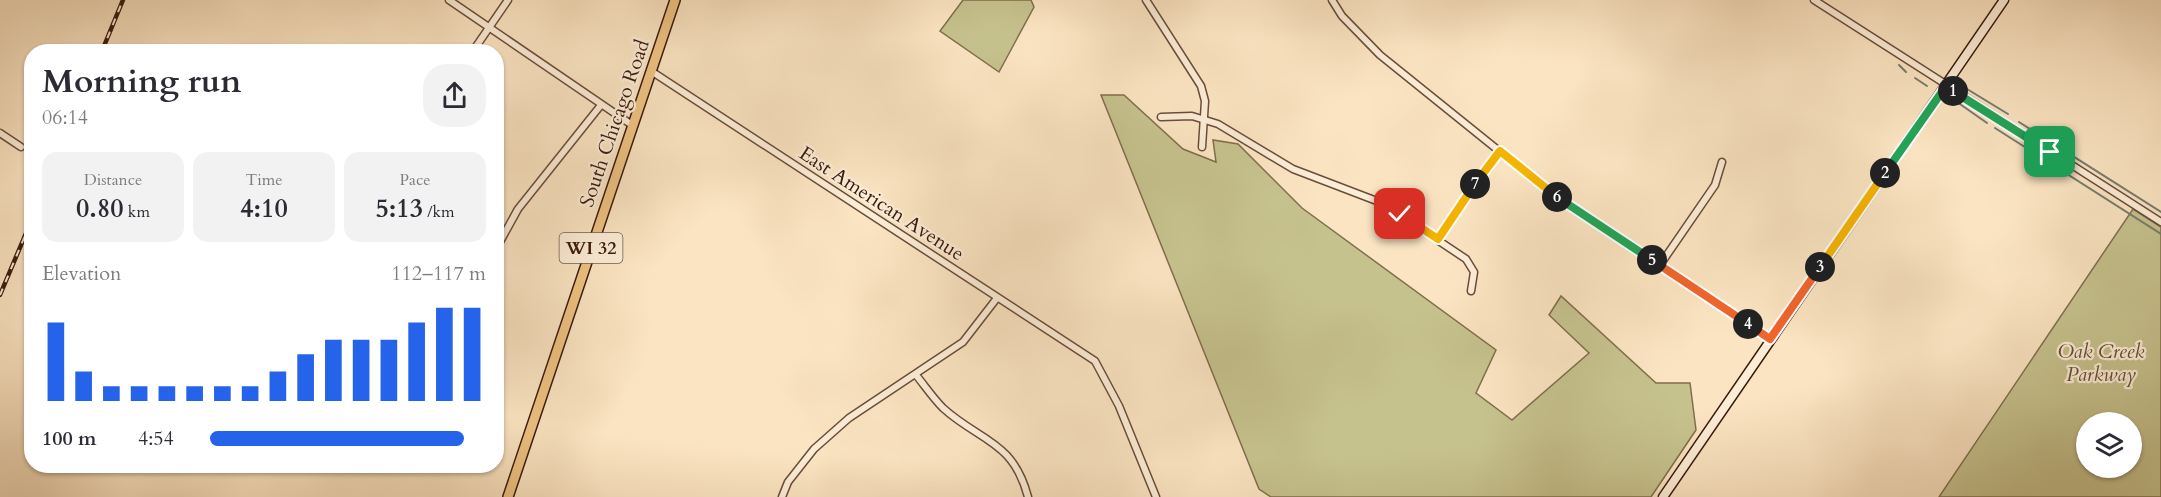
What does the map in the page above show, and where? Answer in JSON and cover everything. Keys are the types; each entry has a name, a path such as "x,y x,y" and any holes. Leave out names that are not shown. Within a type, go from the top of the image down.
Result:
{"main road":[{"name":"South Chicago Road","path":"508,497 675,0"}],"street":[{"path":"449,0 632,125"},
{"path":"478,44 508,0"},
{"path":"1146,0 1201,86 1205,101 1202,147"},
{"path":"1332,0 1342,16 1380,56 1555,196 1770,339"},
{"path":"1814,0 2161,222"},
{"path":"1663,497 2004,0"},
{"name":"East American Avenue","path":"651,71 1095,361 1119,406 1156,497"},
{"path":"504,234 518,209 601,105"},
{"path":"1161,117 1183,115 1226,128 1301,174 1382,203 1438,239 1471,264 1474,272 1471,291"},
{"path":"0,133 21,147"},
{"path":"1438,239 1500,151"},
{"path":"1660,265 1715,185 1722,162"},
{"path":"782,497 788,482 814,449 849,418 963,342 997,298"},
{"path":"916,375 944,408 989,438 1008,456 1024,483 1028,497"}],"green space":[{"path":"963,0 1031,0 1034,7 999,72 940,31"},
{"path":"1101,95 1124,95 1183,149 1216,162 1213,140 1238,144 1302,208 1496,350 1476,393 1512,420 1589,353 1549,315 1561,296 1656,383 1690,383 1696,430 1651,497 1271,497 1259,489"},
{"name":"Oak Creek Parkway","path":"2133,209 2161,227 2161,497 1939,497"}],"waterway":[{"path":"1899,65 1906,72"},
{"path":"1915,78 1927,86"},
{"path":"1967,89 2008,114"},
{"path":"1957,102 1987,123"},
{"path":"2019,122 2161,212"},
{"path":"1995,128 2161,234"}],"railway":[{"path":"105,44 123,0"},
{"path":"0,295 24,238"}],"route":[{"path":"1400,214 1438,239 1500,151 1576,211 1770,339 1946,86 2050,152"}]}
